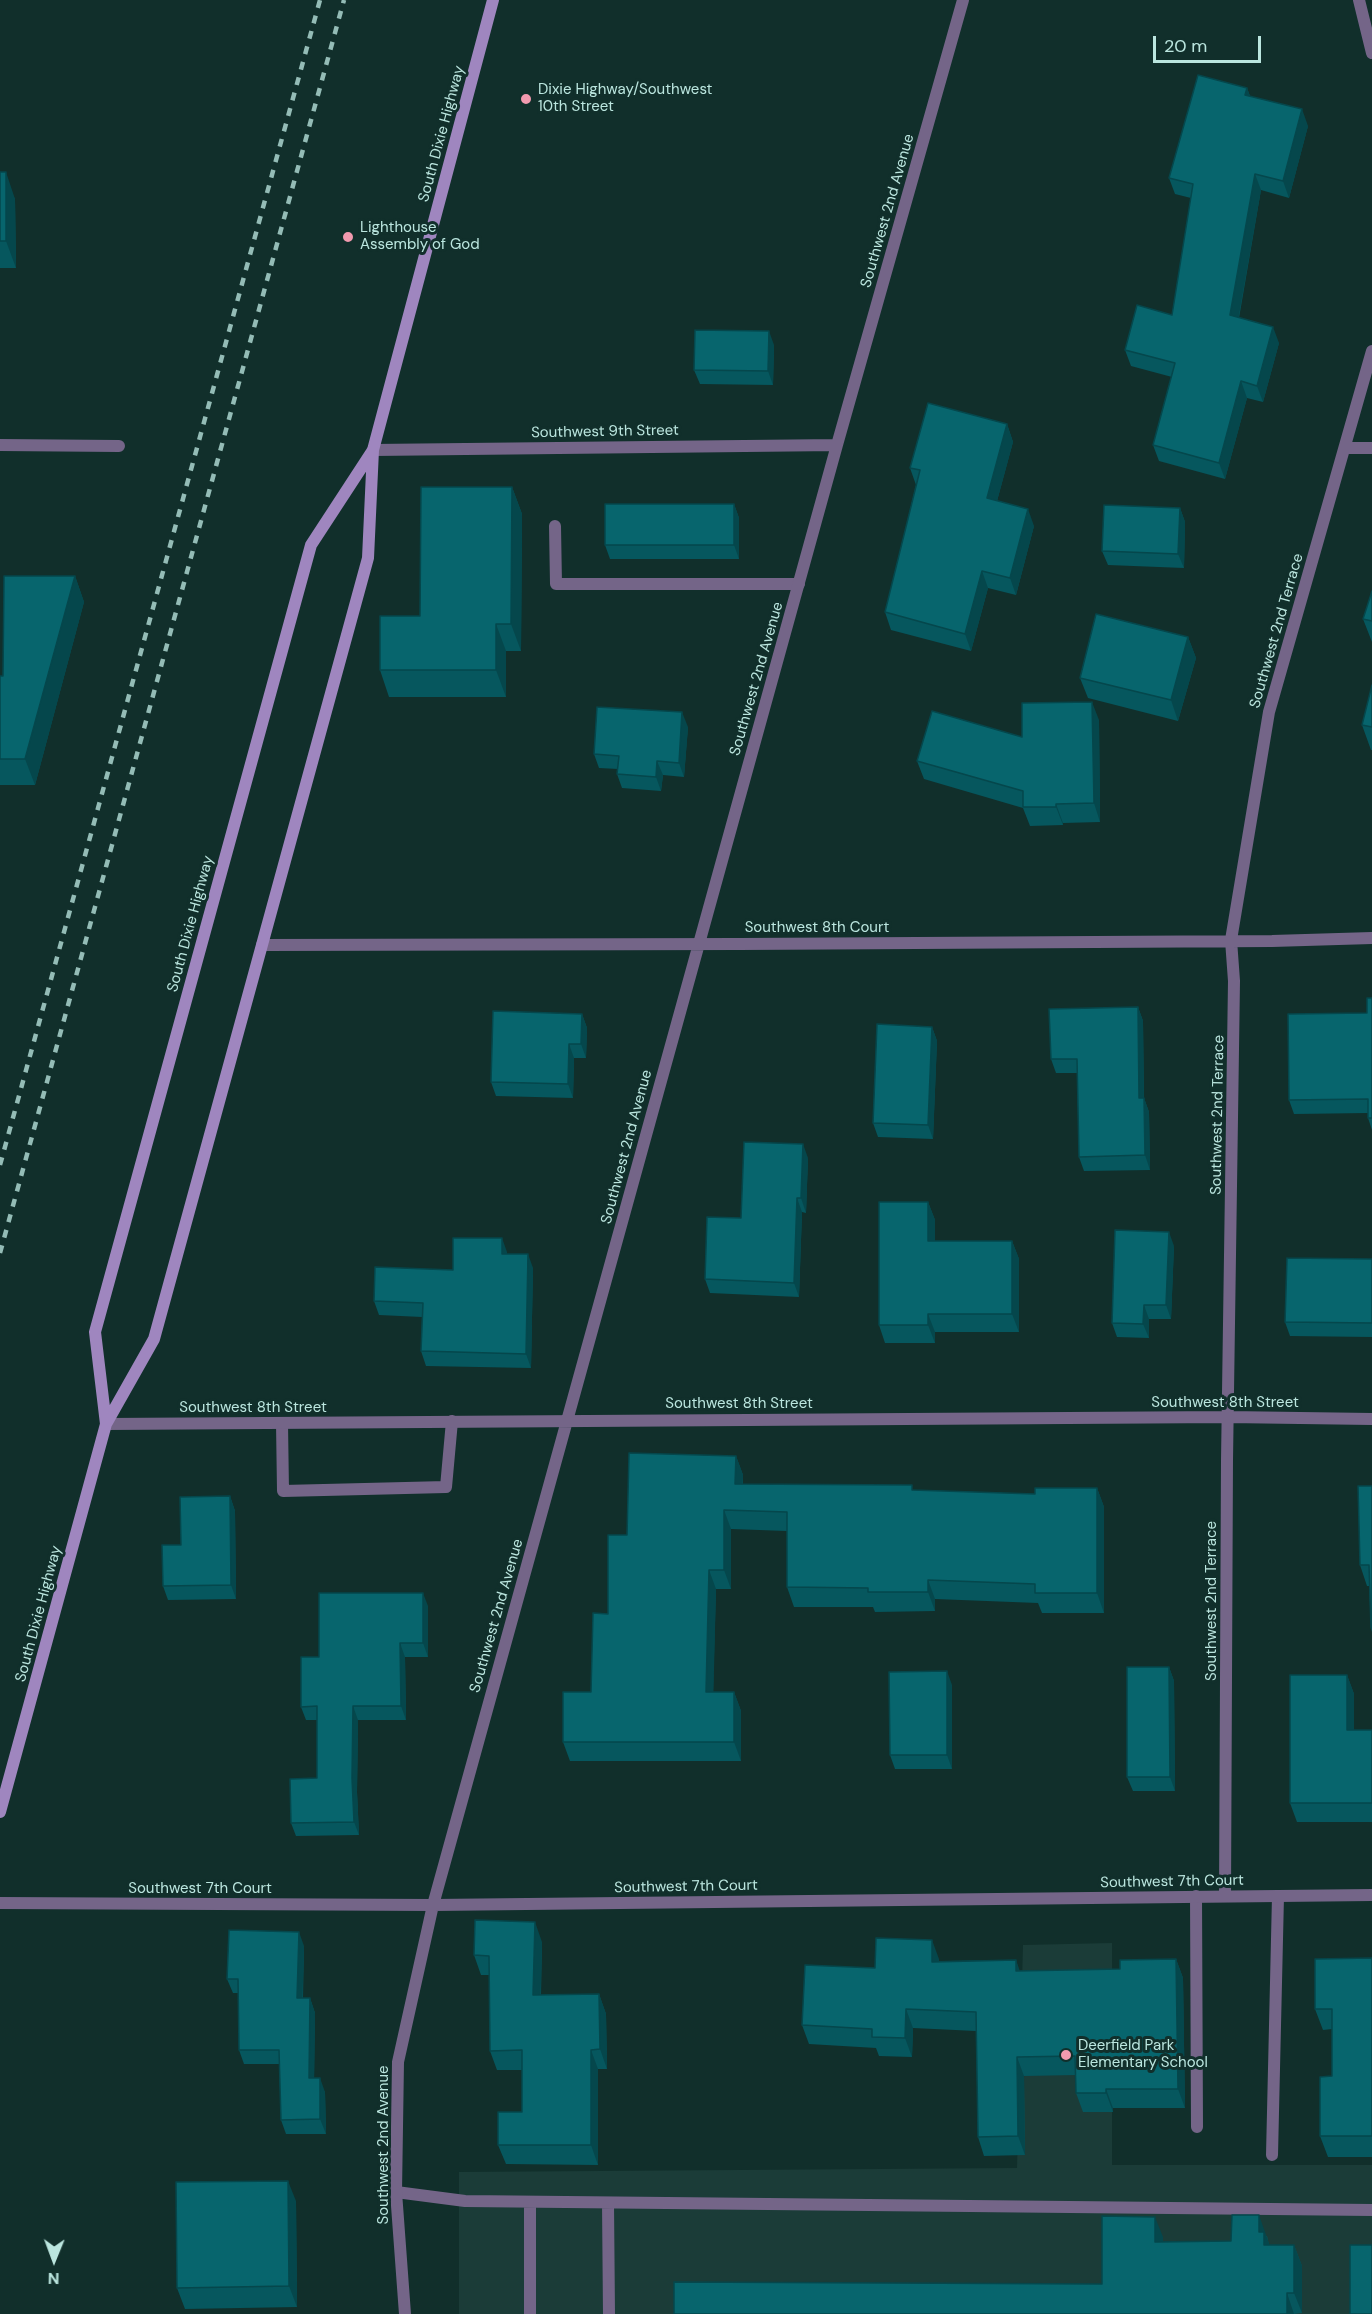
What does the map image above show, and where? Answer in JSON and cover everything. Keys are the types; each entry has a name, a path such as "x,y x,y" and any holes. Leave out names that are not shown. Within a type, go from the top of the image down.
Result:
{"main road":[{"name":"South Dixie Highway","path":"0,1812 106,1424 154,1339 368,558 373,450 493,0"},
{"name":"South Dixie Highway","path":"106,1424 95,1332 311,545 373,450"}],"street":[{"name":"Southwest 2nd Avenue","path":"405,2314 396,2192 398,2062 433,1905 837,445 963,0"},
{"path":"1359,0 1372,53"},
{"name":"Southwest 2nd Terrace","path":"1225,1896 1234,981 1231,940 1269,712 1372,351"},
{"path":"0,445 119,446"},
{"name":"Southwest 9th Street","path":"373,450 837,445"},
{"path":"1345,448 1372,448"},
{"path":"555,526 556,584 799,584"},
{"name":"Southwest 8th Court","path":"262,945 1372,938"},
{"name":"Southwest 8th Street","path":"106,1424 1228,1417 1372,1419"},
{"path":"282,1423 284,1491 446,1487 452,1421"},
{"name":"Southwest 7th Court","path":"0,1904 433,1905 1372,1895"},
{"path":"1196,1896 1197,2127"},
{"path":"1272,2155 1278,1896"},
{"path":"396,2192 465,2201 1372,2210"},
{"path":"530,2202 530,2314"},
{"path":"608,2203 609,2314"}],"shaded area":[{"name":"Deerfield Park Elementary School","path":"1112,1943 1112,2165 1372,2165 1372,2314 459,2314 459,2172 1017,2168 1023,1945"}],"building":[{"path":"1198,75 1247,88 1245,95 1302,109 1283,181 1255,174 1230,315 1273,327 1257,386 1241,381 1219,463 1153,445 1175,363 1125,350 1137,305 1172,315 1193,184 1169,178"},
{"path":"0,172 6,172 6,241 0,241"},
{"path":"695,330 769,331 768,371 694,370"},
{"path":"928,403 1007,424 987,498 1028,509 1010,578 982,571 965,634 885,612 920,470 910,468"},
{"path":"421,487 512,487 511,624 496,624 496,670 380,670 380,616 420,616"},
{"path":"605,504 734,504 734,545 605,545"},
{"path":"1104,505 1180,508 1178,554 1102,551"},
{"path":"4,576 75,576 25,759 0,759 0,676 3,676"},
{"path":"1372,591 1372,621 1363,619"},
{"path":"1096,614 1188,637 1171,700 1080,678"},
{"path":"1372,685 1372,727 1362,725"},
{"path":"1092,702 1094,803 1056,804 1056,807 1023,807 1023,791 917,761 932,711 1022,737 1022,703"},
{"path":"597,707 682,712 679,763 657,761 656,777 617,774 619,756 594,754"},
{"path":"1367,998 1372,998 1372,1118 1368,1118 1368,1099 1289,1100 1288,1014 1367,1013"},
{"path":"1138,1007 1139,1098 1144,1098 1145,1155 1079,1157 1077,1059 1051,1059 1049,1009"},
{"path":"493,1011 582,1014 581,1044 569,1044 568,1084 491,1082"},
{"path":"877,1024 932,1027 928,1125 873,1123"},
{"path":"744,1142 803,1144 801,1198 797,1198 794,1283 705,1279 707,1217 741,1218"},
{"path":"879,1202 928,1202 928,1241 1012,1241 1012,1314 928,1314 928,1325 879,1325"},
{"path":"1115,1230 1169,1232 1166,1305 1144,1305 1143,1324 1112,1323"},
{"path":"453,1238 502,1238 502,1254 528,1254 526,1354 421,1351 423,1303 374,1301 375,1267 453,1270"},
{"path":"1287,1258 1372,1259 1372,1323 1285,1322"},
{"path":"629,1453 736,1456 735,1484 912,1485 912,1490 1035,1494 1035,1488 1097,1488 1097,1593 1035,1593 1035,1584 928,1580 928,1592 868,1592 868,1588 787,1587 787,1512 724,1510 724,1570 709,1570 706,1692 734,1692 734,1742 563,1742 563,1692 591,1692 593,1613 608,1614 608,1535 627,1535"},
{"path":"1358,1486 1372,1486 1372,1628 1369,1565 1360,1565"},
{"path":"230,1496 231,1585 163,1586 162,1545 181,1545 180,1497"},
{"path":"319,1593 423,1593 423,1643 400,1643 401,1706 353,1706 354,1822 291,1823 290,1779 317,1778 317,1706 301,1707 301,1657 319,1657"},
{"path":"1127,1667 1169,1667 1170,1777 1127,1777"},
{"path":"947,1671 947,1755 890,1755 889,1672"},
{"path":"1290,1675 1347,1675 1347,1730 1372,1730 1372,1803 1290,1803"},
{"path":"475,1920 535,1922 533,1995 599,1994 600,2049 591,2050 591,2145 498,2145 498,2112 522,2112 522,2050 490,2051 489,1956 474,1955"},
{"path":"229,1930 299,1932 297,1998 310,1998 309,2078 320,2078 320,2119 281,2120 279,2050 239,2050 238,1979 227,1979"},
{"path":"876,1938 932,1940 932,1962 1016,1960 1016,1971 1120,1969 1120,1960 1176,1959 1178,2089 1106,2089 1106,2093 1076,2093 1075,2056 1017,2057 1018,2136 978,2137 976,2012 906,2009 905,2038 872,2037 872,2029 802,2025 805,1965 875,1968"},
{"path":"1372,1958 1372,2136 1320,2136 1320,2077 1332,2076 1332,2009 1315,2009 1315,1959"},
{"path":"288,2181 289,2286 177,2288 176,2182"},
{"path":"1232,2215 1259,2215 1259,2232 1264,2232 1264,2245 1294,2245 1294,2293 1287,2293 1287,2314 674,2314 674,2282 1102,2284 1102,2216 1155,2217 1155,2242 1231,2241"},
{"path":"1350,2245 1372,2245 1372,2314 1350,2314"}],"railway":[{"path":"0,1165 320,0"},
{"path":"0,1253 344,0"}],"place":[{"name":"Dixie Highway/Southwest 10th Street","path":"526,99"},
{"name":"Lighthouse Assembly of God","path":"348,237"},
{"name":"Deerfield Park Elementary School","path":"1066,2055"}]}
